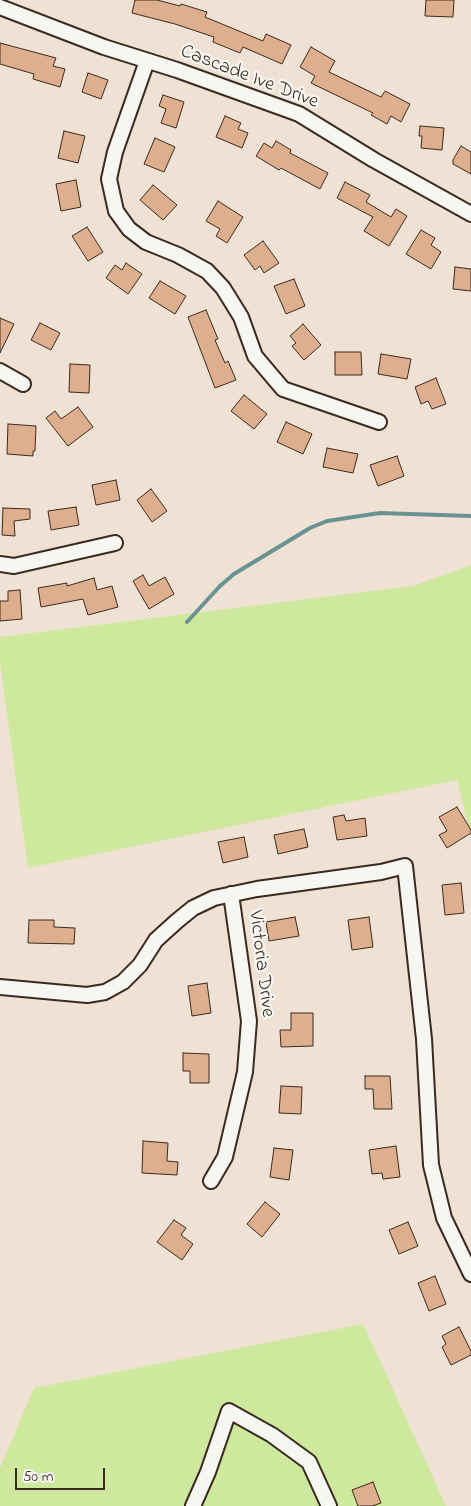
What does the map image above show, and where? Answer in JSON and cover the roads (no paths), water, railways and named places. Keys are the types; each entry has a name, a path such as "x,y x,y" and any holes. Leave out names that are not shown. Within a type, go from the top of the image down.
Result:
{"street":[{"name":"Cascade Ive Drive","path":"0,7 104,47 299,114 374,160 471,214"},
{"path":"147,61 115,152 109,179 116,211 129,229 146,242 178,255 207,271 223,288 241,317 255,356 283,390 379,422"},
{"path":"0,371 23,384"},
{"path":"0,564 14,566 115,543"},
{"path":"231,894 381,872 405,866 424,1039 431,1165 444,1218 471,1274"},
{"name":"Victoria Drive","path":"0,987 88,995 105,992 123,982 140,965 156,940 193,908 214,898 231,894 248,1021 245,1072 225,1157 211,1181"},
{"path":"193,1506 208,1472 229,1411 272,1435 309,1462 329,1506"}],"waterway":[{"path":"187,622 220,586 234,574 310,528 327,521 380,513 471,516"}]}
